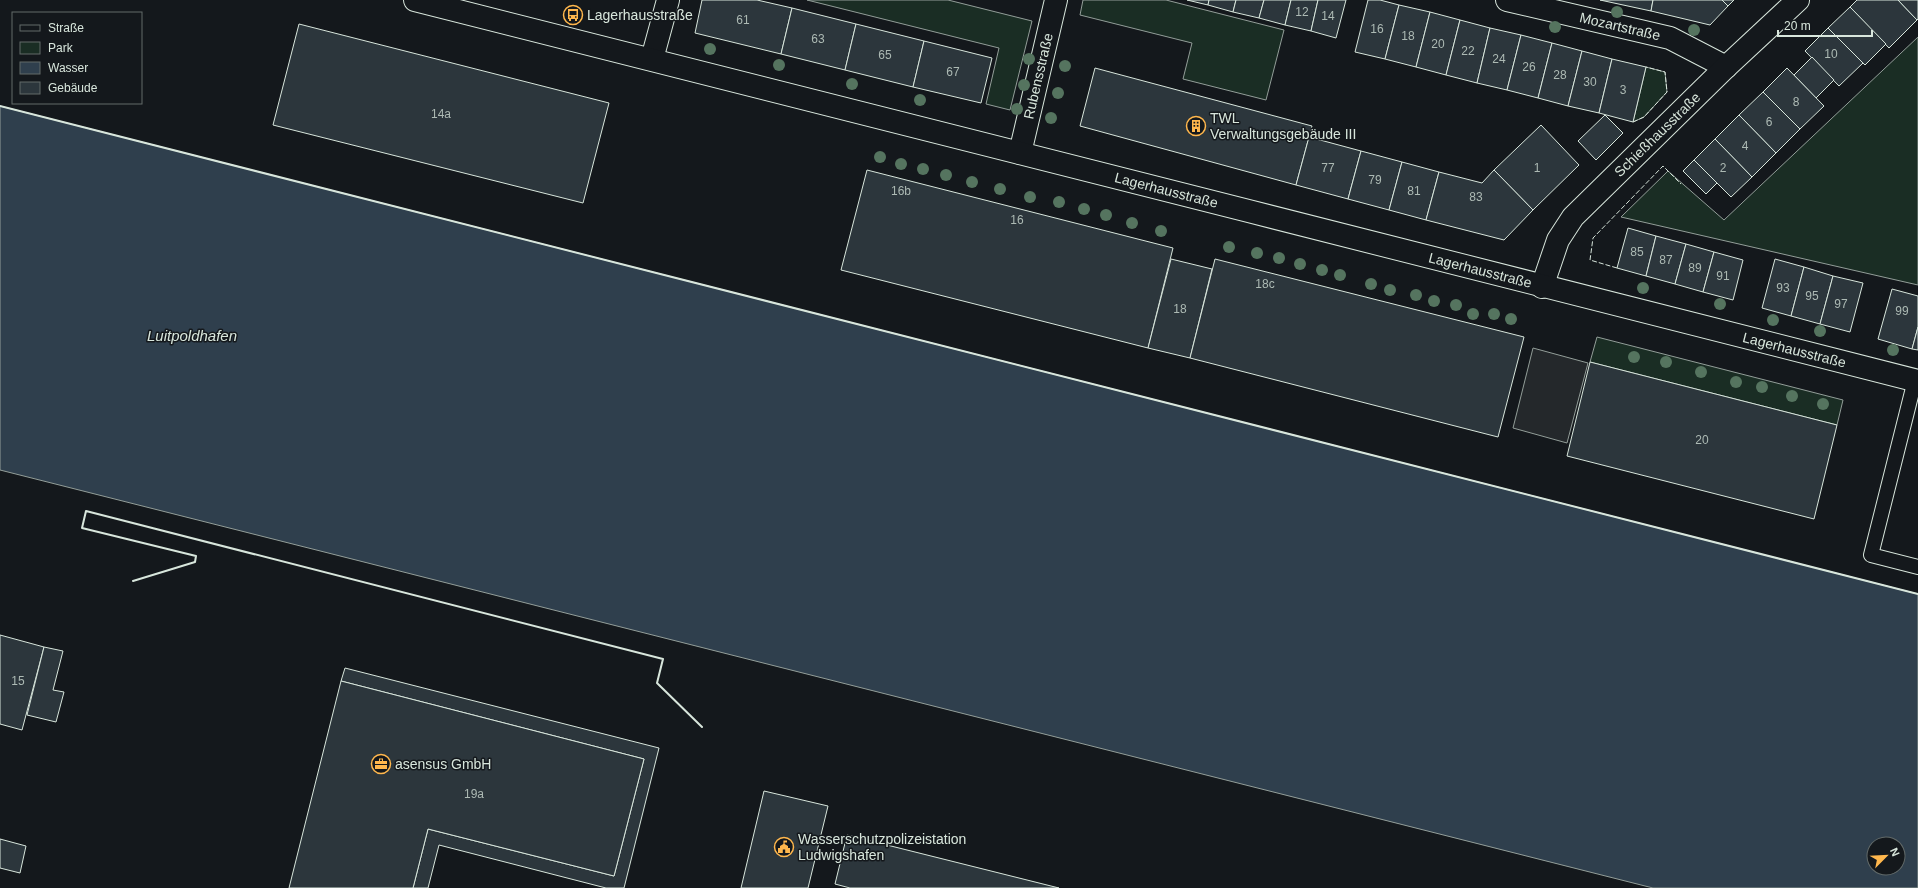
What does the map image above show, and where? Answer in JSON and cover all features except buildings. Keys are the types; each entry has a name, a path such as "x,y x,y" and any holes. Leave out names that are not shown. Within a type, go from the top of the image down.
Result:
{"street":[{"name":"Lagerhausstraße","path":"415,0 1916,381"},
{"path":"652,59 668,0"},
{"name":"Rubensstraße","path":"1020,153 1056,0"},
{"name":"Mozartstraße","path":"1507,0 1670,38 1726,67"},
{"name":"Schießhausstraße","path":"1542,287 1558,240 1573,217 1726,67 1798,0"}],"lane":[{"path":"1916,381 1871,555 1918,567"}],"green space":[{"path":"807,0 948,0 1032,21 1010,110 986,104 999,48"},
{"path":"1083,0 1166,0 1284,30 1266,100 1183,79 1192,43 1080,15"},
{"path":"1918,37 1918,285 1621,217 1668,171 1724,220"},
{"path":"1646,67 1665,72 1667,92 1644,117 1633,122"},
{"path":"1597,337 1843,400 1837,425 1590,362"}],"shaded area":[{"path":"1533,348 1588,363 1567,443 1513,428"}],"water":[{"name":"Luitpoldhafen","path":"0,106 1918,594 1918,888 1653,888 0,470"}],"fence":[{"path":"1633,122 1644,117 1667,92 1665,72 1646,67"},
{"path":"1617,268 1590,260 1593,238 1663,166 1681,184"}],"wall":[{"path":"0,106 1918,594"},
{"path":"133,581 195,562 196,556 82,528 86,511 663,659 657,683 702,727"}],"place":[{"name":"Lagerhausstraße","path":"573,15"},
{"name":"TWL Verwaltungsgebäude III","path":"1196,126"},
{"name":"asensus GmbH","path":"381,764"},
{"name":"Wasserschutzpolizeistation Ludwigshafen","path":"784,847"}]}
